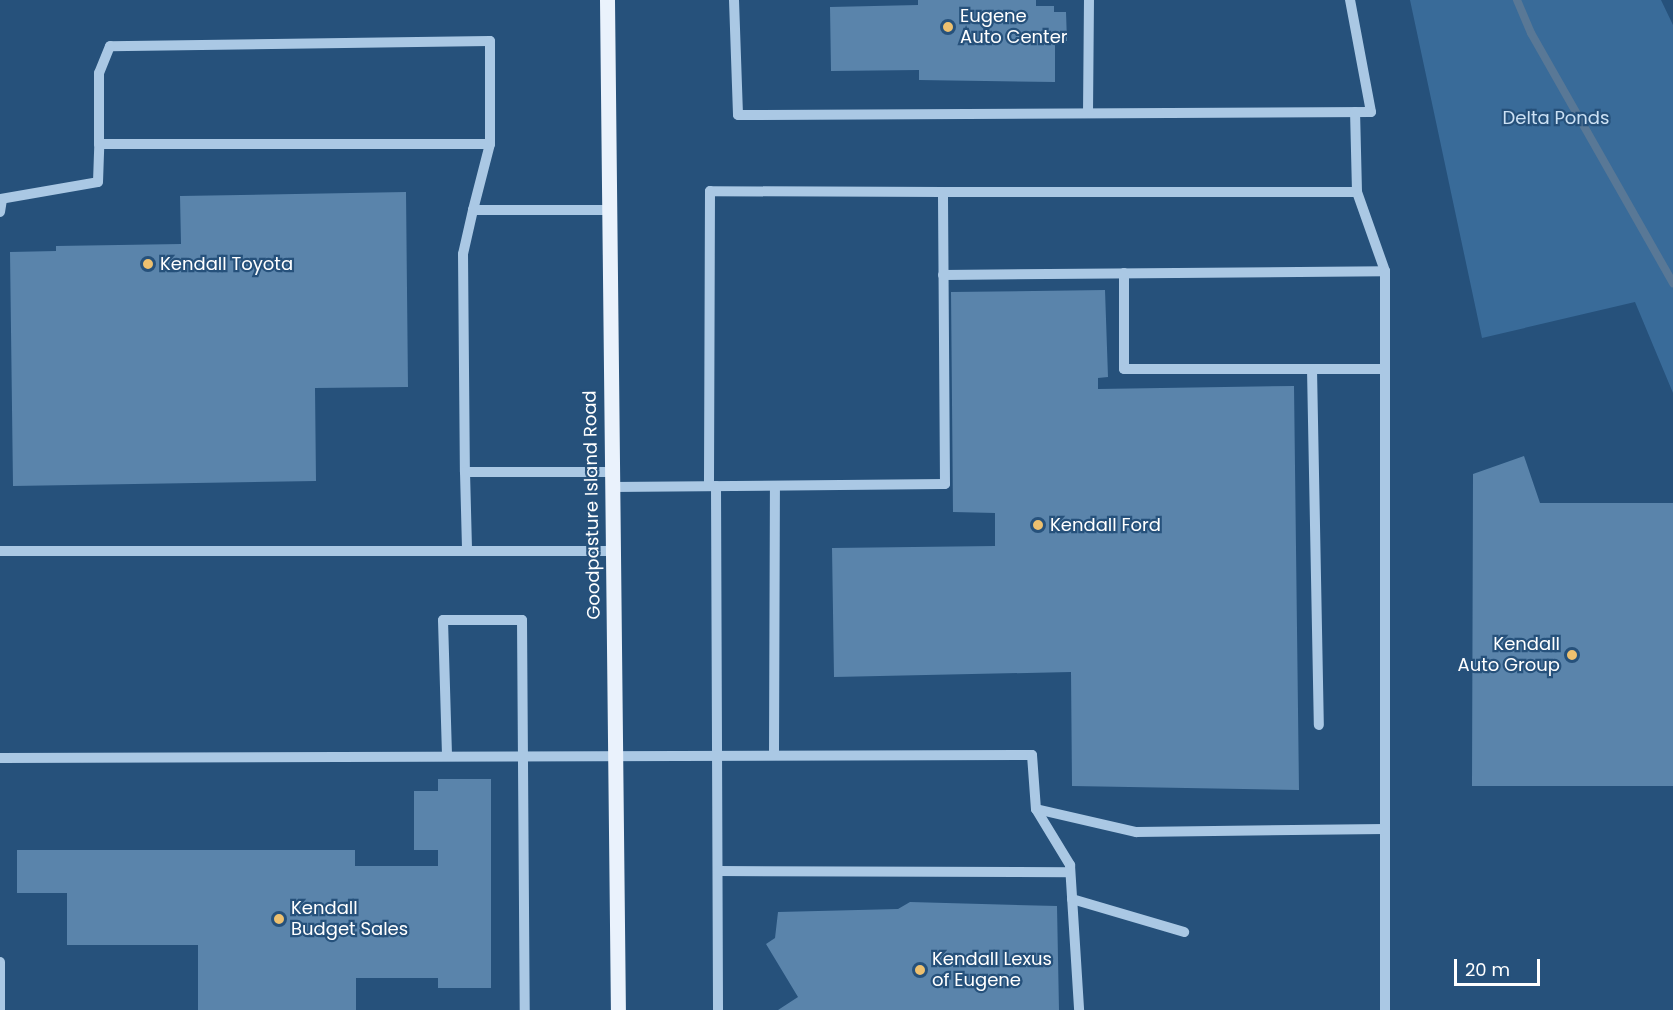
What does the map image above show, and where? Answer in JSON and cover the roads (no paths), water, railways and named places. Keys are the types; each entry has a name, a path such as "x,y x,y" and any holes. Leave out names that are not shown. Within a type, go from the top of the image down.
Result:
{"main road":[{"name":"Goodpasture Island Road","path":"607,0 618,1010"}],"lane":[{"path":"734,0 738,115 1371,112 1371,97 1350,0"},
{"path":"1088,113 1089,0"},
{"path":"0,212 1,199 98,182 99,73 111,46 490,41 490,144 463,254 467,551"},
{"path":"1356,112 1356,192 1385,271 1385,1010"},
{"path":"99,144 490,144"},
{"path":"717,1010 718,755 710,191 1356,192"},
{"path":"465,472 713,486 945,484 943,192"},
{"path":"473,210 609,210"},
{"path":"943,275 1385,271"},
{"path":"1124,273 1124,369 1385,369"},
{"path":"1312,369 1319,726"},
{"path":"774,755 775,486"},
{"path":"0,551 612,551"},
{"path":"447,755 443,620 522,620 525,1010"},
{"path":"0,759 523,754 1032,755 1036,809 1070,872 1079,1010"},
{"path":"1036,809 1136,832 1385,829"},
{"path":"718,871 1070,872"},
{"path":"1072,899 1184,932"},
{"path":"0,962 0,1010"}],"waterway":[{"path":"1517,0 1531,33 1673,283"}],"place":[{"name":"Eugene Auto Center","path":"948,27"},
{"name":"Kendall Toyota","path":"148,264"},
{"name":"Kendall Ford","path":"1038,525"},
{"name":"Kendall Auto Group","path":"1572,655"},
{"name":"Kendall Budget Sales","path":"279,919"},
{"name":"Kendall Lexus of Eugene","path":"920,970"}],"park label":[{"name":"Delta Ponds","path":"1556,118"}]}
